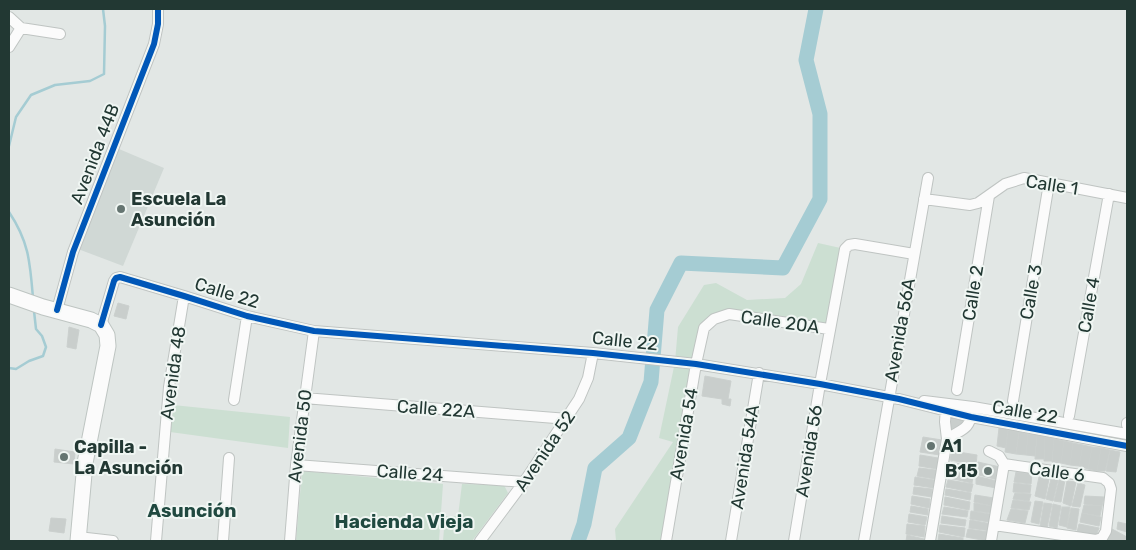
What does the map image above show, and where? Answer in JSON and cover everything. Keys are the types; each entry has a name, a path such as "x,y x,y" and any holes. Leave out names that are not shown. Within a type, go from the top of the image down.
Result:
{"street":[{"name":"Avenida 44B","path":"50,309 154,44 158,24 158,9"},
{"path":"9,17 21,28 60,34"},
{"path":"9,47 21,28"},
{"name":"Avenida 56A","path":"864,541 928,178"},
{"name":"Calle 1","path":"924,199 970,205 978,203 1004,184 1024,178 1127,198"},
{"name":"Calle 3","path":"1013,401 1049,183"},
{"name":"Calle 4","path":"1069,416 1109,194"},
{"name":"Calle 2","path":"957,390 989,196"},
{"name":"Avenida 56","path":"794,541 845,249 849,245 856,244 914,254"},
{"name":"Calle 22","path":"104,330 114,281 120,277 247,316 314,331 593,353 696,364 759,373 946,407 973,406 1127,434"},
{"name":"Avenida 48","path":"156,541 169,387 184,296"},
{"path":"15,298 91,320 104,330 108,346 85,463 78,539 113,541"},
{"name":"Calle 20A","path":"704,328 714,319 729,314 830,329"},
{"path":"234,400 247,316"},
{"name":"Avenida 54","path":"666,541 696,364 704,328"},
{"name":"Avenida 50","path":"290,541 296,465 314,331"},
{"name":"Avenida 52","path":"480,541 568,419 584,389 593,353"},
{"name":"Avenida 54A","path":"731,541 759,373"},
{"name":"Calle 22A","path":"304,398 568,419"},
{"path":"947,439 964,430 970,422 973,406"},
{"path":"930,541 947,439 945,430 946,407"},
{"name":"Calle 22","path":"946,407 971,417 1127,446"},
{"path":"989,451 999,456 1004,464 991,541"},
{"path":"223,541 229,458"},
{"name":"Calle 6","path":"994,525 1096,540 1102,538 1106,531 1111,489 1109,483 1103,478 1004,464"},
{"name":"Calle 24","path":"296,465 524,482"}],"shaded area":[{"name":"Escuela La Asunción","path":"119,149 164,168 123,266 78,249"}],"green space":[{"path":"818,243 845,249 829,329 729,314 709,323 666,541 616,541 615,529 673,442 659,438 675,362 678,327 704,285 716,283 747,300 785,298 801,284"},
{"path":"173,405 290,417 288,448 170,432"},
{"path":"302,471 443,484 439,541 296,541"},
{"path":"462,484 504,485 508,493 472,541 443,541 445,516 458,516"}],"building":[{"path":"118,303 129,306 126,319 114,316"},
{"path":"69,327 79,330 76,349 67,347"},
{"path":"705,376 731,381 728,399 731,399 730,406 722,404 722,399 702,396"},
{"path":"950,415 964,418 960,430 948,429"},
{"path":"999,428 1008,430 1006,448 997,446"},
{"path":"1008,430 1019,432 1016,454 1005,452"},
{"path":"1019,432 1028,434 1026,455 1016,454"},
{"path":"1028,434 1037,435 1035,456 1026,455"},
{"path":"1037,435 1045,437 1044,459 1035,459"},
{"name":"A1","path":"923,437 942,440 940,455 920,452"},
{"path":"1045,437 1054,439 1052,461 1044,461"},
{"path":"1054,439 1064,441 1061,463 1052,462"},
{"path":"1064,441 1073,443 1070,465 1061,463"},
{"path":"1073,443 1083,445 1079,466 1070,465"},
{"path":"1083,445 1092,447 1088,469 1079,466"},
{"path":"1092,447 1101,448 1097,471 1088,469"},
{"path":"1101,448 1110,450 1105,471 1097,471"},
{"name":"Capilla - La Asunción","path":"55,449 75,452 74,464 54,462"},
{"path":"1110,450 1120,452 1116,472 1106,471"},
{"path":"952,451 977,455 976,465 950,460"},
{"path":"920,455 938,458 937,469 919,466"},
{"path":"951,462 975,467 974,475 950,470"},
{"name":"B15","path":"978,462 1000,467 998,480 975,474"},
{"path":"919,468 936,470 935,479 917,476"},
{"path":"950,472 973,476 972,483 949,478"},
{"path":"1016,472 1032,474 1031,484 1014,482"},
{"path":"976,476 997,481 996,488 976,484"},
{"path":"915,477 934,480 934,488 914,485"},
{"path":"1039,477 1049,479 1045,499 1035,496"},
{"path":"1051,479 1058,480 1053,501 1046,499"},
{"path":"948,480 973,484 971,492 946,487"},
{"path":"1059,480 1065,480 1061,502 1054,501"},
{"path":"1067,481 1076,482 1071,506 1063,503"},
{"path":"1014,483 1031,485 1030,493 1013,492"},
{"path":"1078,483 1085,485 1080,507 1072,506"},
{"path":"914,487 932,489 932,497 913,494"},
{"path":"946,489 971,493 970,500 945,495"},
{"path":"1015,493 1031,494 1029,501 1013,499"},
{"path":"975,495 994,498 993,506 974,502"},
{"path":"912,496 930,499 929,508 911,504"},
{"path":"1085,496 1104,497 1102,506 1084,504"},
{"path":"945,497 970,502 969,510 944,505"},
{"path":"1013,500 1031,502 1029,510 1011,508"},
{"path":"1035,501 1043,502 1039,524 1031,522"},
{"path":"974,503 992,506 991,513 974,511"},
{"path":"1044,503 1052,504 1047,528 1040,526"},
{"path":"1053,504 1061,506 1057,528 1049,526"},
{"path":"1084,505 1102,506 1100,516 1082,513"},
{"path":"911,506 928,509 928,515 910,512"},
{"path":"944,507 968,511 967,517 942,514"},
{"path":"1062,507 1070,507 1067,527 1059,525"},
{"path":"1071,508 1079,509 1076,530 1067,528"},
{"path":"1011,509 1028,511 1025,523 1007,520"},
{"path":"971,511 990,514 989,522 970,519"},
{"path":"1082,513 1101,517 1099,526 1080,522"},
{"path":"909,514 927,517 925,525 908,522"},
{"path":"942,516 966,520 965,526 941,523"},
{"path":"51,518 66,519 64,533 49,531"},
{"path":"970,520 992,524 991,531 969,528"},
{"path":"1118,522 1127,524 1127,532 1117,529"},
{"path":"907,524 925,526 924,537 906,534"},
{"path":"1079,524 1099,528 1096,536 1077,532"},
{"path":"940,525 965,528 964,537 939,532"},
{"path":"968,529 989,532 987,541 966,537"},
{"path":"1112,529 1127,537 1127,541 1104,541"},
{"path":"939,534 963,538 963,541 938,541"},
{"path":"907,535 924,539 924,541 906,541"}],"waterway":[{"path":"9,146 16,117 31,95 55,85 90,81 104,74 105,26 103,9"},
{"path":"578,541 584,524 595,468 629,438 651,382 657,310 681,263 783,268 820,199 820,114 806,60 816,9"},
{"path":"9,212 25,243 33,298"},
{"path":"9,368 16,369 29,361 43,356 46,347 42,336 36,329 34,311"}],"cycle path":[{"path":"57,310 73,252 154,44 158,24 158,9"},
{"path":"101,325 114,281 120,277 247,316 314,331 593,353 696,364 899,399 971,417 1127,446"}],"place":[{"name":"Escuela La Asunción","path":"121,209"},
{"name":"A1","path":"931,446"},
{"name":"Capilla - La Asunción","path":"64,457"},
{"name":"B15","path":"988,471"}],"district":[{"name":"Asunción","path":"192,510"},
{"name":"Hacienda Vieja","path":"404,521"}]}
